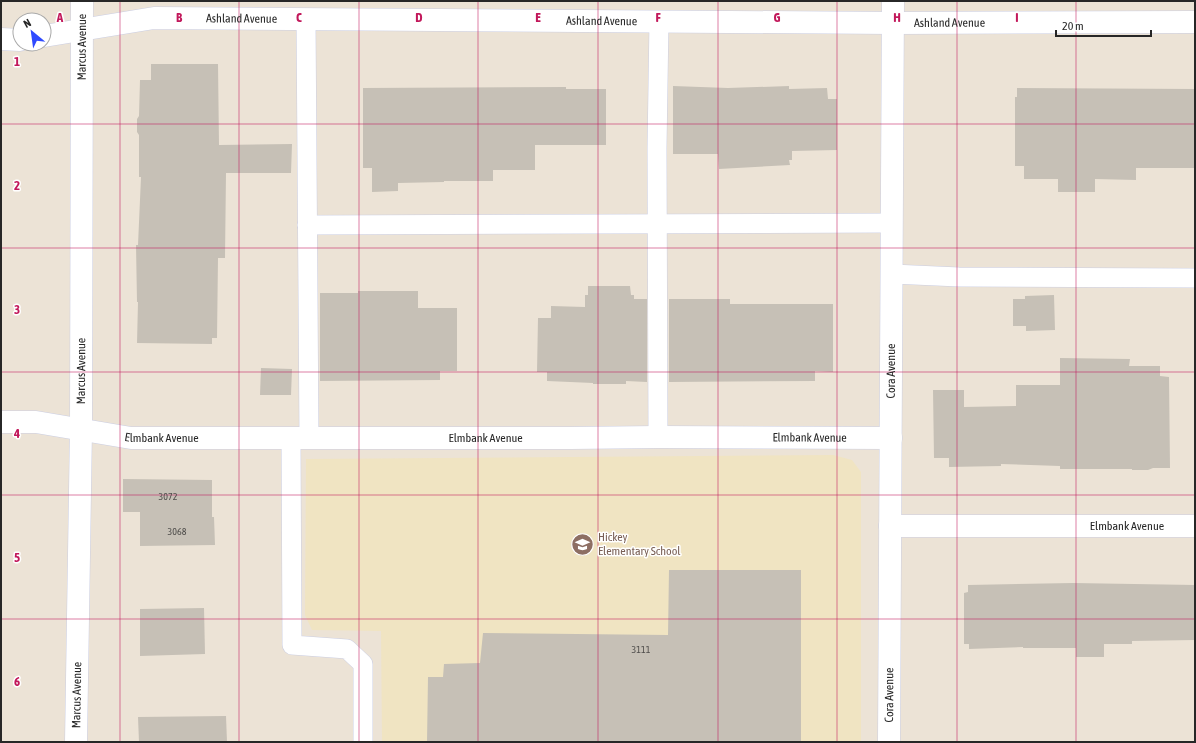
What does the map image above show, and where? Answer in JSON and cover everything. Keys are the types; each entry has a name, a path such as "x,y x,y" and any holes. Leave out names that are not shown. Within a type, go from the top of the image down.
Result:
{"street":[{"name":"Marcus Avenue","path":"76,742 81,429 82,1"},
{"name":"Cora Avenue","path":"889,742 893,1"},
{"name":"Ashland Avenue","path":"52,35 154,18 893,23 1195,22"},
{"path":"1,39 12,40"},
{"path":"1,422 36,422 81,429"},
{"name":"Elmbank Avenue","path":"81,429 131,438 891,438"},
{"name":"Elmbank Avenue","path":"890,526 1195,526"}],"lane":[{"path":"306,19 307,225 292,645 347,649 363,664 363,742"},
{"path":"658,437 657,148 659,21"},
{"path":"307,225 892,224"},
{"path":"892,274 967,277 1195,278"}],"shaded area":[{"name":"Hickey Elementary School","path":"833,455 852,460 861,472 861,742 382,742 381,631 312,630 305,615 306,459"}],"building":[{"path":"151,64 218,64 219,145 292,144 291,173 226,173 225,258 218,258 217,338 212,338 212,344 137,343 138,302 136,245 138,245 141,177 139,177 139,135 137,132 137,119 139,116 140,80 151,80"},
{"path":"673,86 728,88 789,86 789,89 827,88 828,99 837,99 837,150 792,151 792,160 789,160 790,165 719,169 718,154 673,154"},
{"path":"566,87 566,89 606,89 606,145 535,145 535,170 493,170 493,181 398,183 398,191 372,192 372,168 363,168 363,88"},
{"path":"1017,88 1195,89 1195,168 1136,168 1136,180 1095,179 1095,192 1058,192 1058,179 1024,179 1024,166 1015,166 1015,97 1017,97"},
{"path":"588,286 630,286 631,295 634,295 634,299 647,299 647,382 626,381 626,384 593,384 547,381 547,372 537,372 538,318 551,318 551,306 585,307 585,295 588,295"},
{"path":"358,291 418,291 418,308 457,308 457,371 440,371 440,380 320,381 320,293 358,293"},
{"path":"1054,295 1055,330 1026,331 1026,326 1013,326 1013,299 1025,299 1025,296"},
{"path":"669,299 730,299 730,304 833,304 833,372 815,371 815,381 669,382"},
{"path":"1060,358 1130,359 1129,366 1160,366 1160,376 1169,377 1170,468 1153,468 1148,470 1060,469 1060,466 1001,464 1001,466 949,467 949,458 934,458 933,390 964,390 964,407 1016,406 1016,385 1060,385"},
{"path":"261,368 292,369 291,395 260,395"},
{"path":"123,479 212,480 212,517 214,517 215,545 140,546 140,512 123,512"},
{"name":"Hickey Elementary School","path":"669,570 801,570 801,742 427,742 428,677 443,677 444,664 480,663 483,633 668,635"},
{"path":"1073,583 1195,585 1195,640 1132,641 1132,644 1104,644 1104,657 1076,657 1076,648 1023,647 969,649 969,644 964,644 964,593 968,592 968,585"},
{"path":"204,608 205,654 140,656 140,609"},
{"path":"226,716 227,742 139,742 138,717"}],"place":[{"name":"Hickey Elementary School","path":"583,544"}]}
